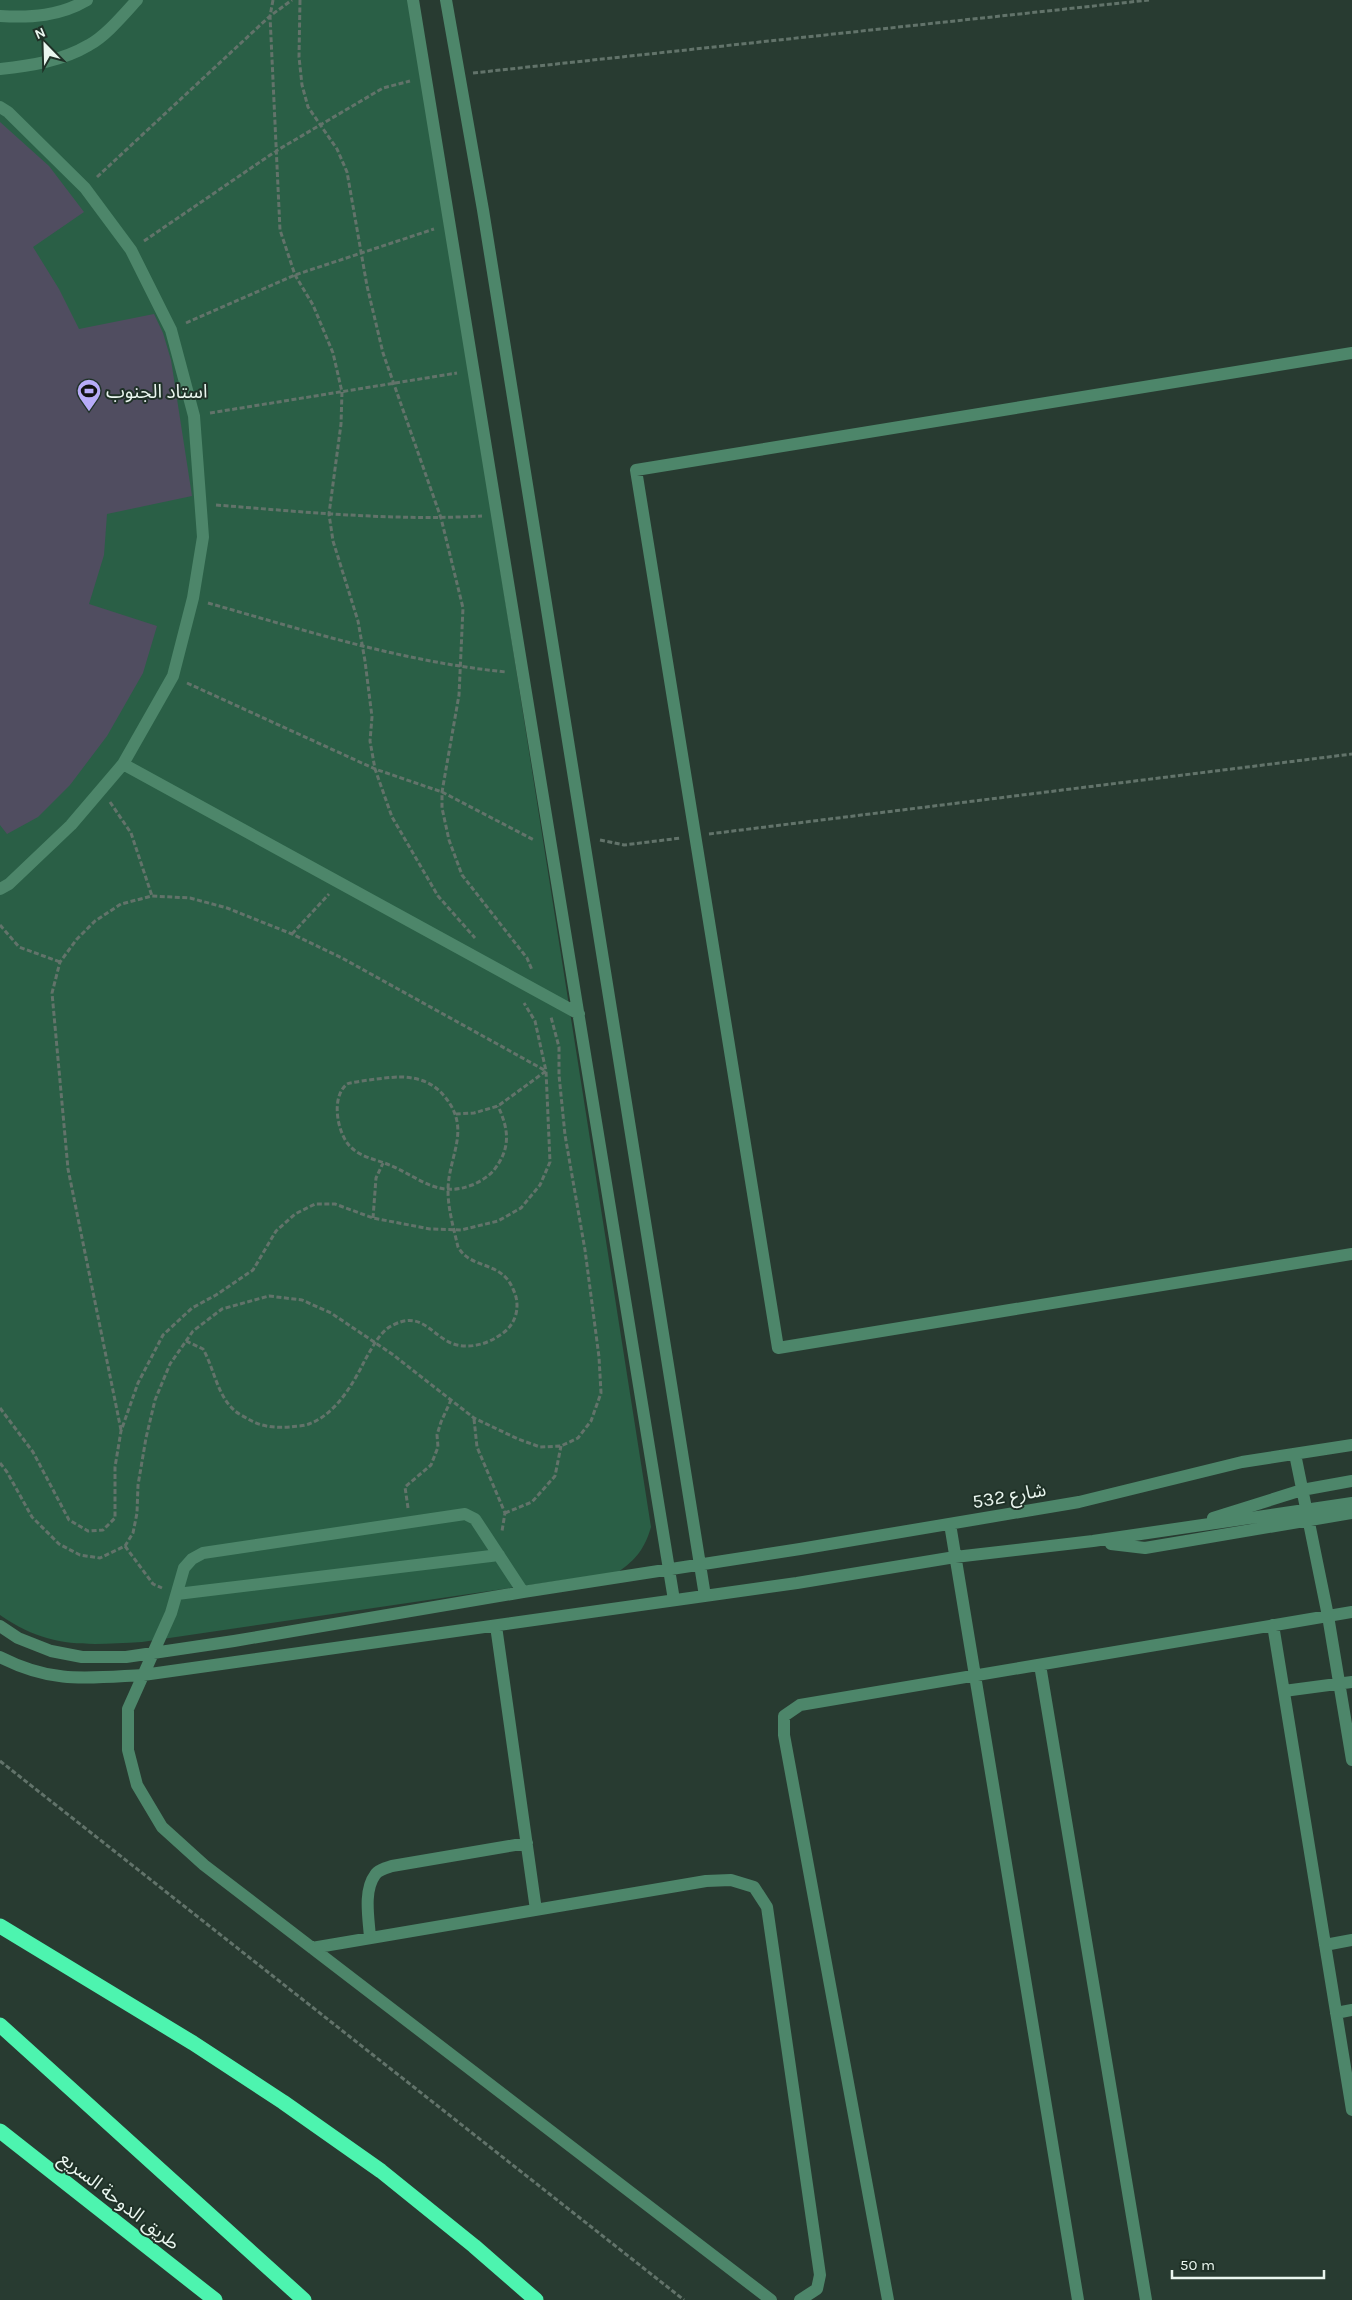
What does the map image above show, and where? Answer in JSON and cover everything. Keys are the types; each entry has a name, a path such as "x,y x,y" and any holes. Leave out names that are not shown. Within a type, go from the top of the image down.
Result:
{"highway":[{"path":"0,1926 193,2042 381,2171 474,2246 536,2300"},
{"path":"0,2026 304,2300"},
{"name":"طريق الدوحة السريع","path":"0,2131 215,2300"}],"street":[{"path":"0,16 28,18 48,15 87,0"},
{"path":"0,69 38,65 90,45 137,0"},
{"path":"413,0 674,1600"},
{"path":"446,0 483,210 698,1565 705,1596"},
{"path":"0,107 8,112 85,188 131,250 171,330 194,416 202,537 194,598 173,676 123,764 71,825 10,884 0,889"},
{"path":"1352,353 636,470 778,1348 1352,1254"},
{"path":"123,764 579,1014"},
{"name":"شارع 532","path":"0,1626 18,1638 51,1652 82,1657 126,1657 234,1641 1079,1502 1242,1462 1352,1445"},
{"path":"1295,1454 1328,1616 1346,1683 1352,1760"},
{"path":"1175,1530 1302,1490 1352,1481"},
{"path":"1093,1541 1146,1548 1308,1515 1352,1503"},
{"path":"0,1657 42,1674 70,1678 143,1675 705,1596 955,1558 1175,1530 1308,1515 1352,1513"},
{"path":"523,1592 475,1519 465,1514 409,1520 203,1553 192,1559 184,1568 172,1613 128,1709 128,1750 137,1785 162,1827 204,1865 771,2300"},
{"path":"950,1524 1078,2300"},
{"path":"177,1594 499,1555"},
{"path":"888,2300 784,1735 784,1716 800,1705 1352,1612"},
{"path":"496,1626 536,1910"},
{"path":"1273,1626 1352,2110"},
{"path":"1040,1665 1146,2300"},
{"path":"1284,1691 1346,1683"},
{"path":"370,1938 369,1891 374,1876 381,1870 392,1866 527,1843"},
{"path":"312,1948 706,1881 731,1880 754,1887 767,1907 820,2275 817,2289 800,2300"},
{"path":"1325,1945 1352,1940"},
{"path":"1336,2012 1352,2010"}],"path":[{"path":"273,0 270,16 280,230 295,275 313,305 333,353 342,392 341,424 329,514 333,541 358,621 372,717 370,741 375,769 392,817 438,896 476,938"},
{"path":"85,188 270,16 292,0"},
{"path":"0,1463 32,1517 58,1544 80,1555 100,1558 125,1546 133,1533 146,1438 155,1400 170,1364 193,1330 222,1309 269,1296 302,1300 331,1313 374,1342 474,1418 518,1439 540,1447 561,1446 578,1438 591,1421 601,1393 599,1357 587,1260 565,1135 559,1075 559,1047 545,996 527,958 462,875 449,840 442,808 442,792 459,695 464,608 441,518 383,353 360,252 348,172 321,123 308,107 302,85 299,57 300,0"},
{"path":"458,74 1149,0"},
{"path":"131,250 276,151 321,123 382,88 426,77"},
{"path":"171,330 295,275 360,252 450,224"},
{"path":"194,416 474,370"},
{"path":"201,504 329,514 441,518 498,516"},
{"path":"194,598 362,647 461,667 524,674"},
{"path":"173,676 375,769 442,792 535,841 551,840"},
{"path":"583,837 624,845 1352,754"},
{"path":"102,789 131,833 152,896"},
{"path":"292,934 339,882"},
{"path":"121,1430 68,1169 52,992 60,962 77,939 95,921 122,904 152,896 190,898 228,908 292,934 342,958 546,1071"},
{"path":"0,926 19,947 60,962"},
{"path":"0,1408 33,1452 69,1520 88,1531 103,1530 116,1518 115,1467 121,1430 138,1383 163,1335 192,1308 216,1295 253,1270 276,1231 295,1214 315,1204 335,1204 373,1218 430,1229 461,1230 498,1221 521,1208 540,1185 550,1162 546,1071 535,1021 506,974"},
{"path":"456,1114 474,1113 498,1106 546,1071"},
{"path":"186,1341 203,1349 223,1395 234,1410 260,1425 282,1428 309,1424 337,1406 358,1374 374,1342 392,1325 413,1320 432,1328 448,1342 472,1347 491,1341 507,1332 516,1315 517,1297 508,1277 492,1267 473,1261 461,1252 454,1230 448,1191 458,1135 456,1114 437,1087 417,1078 399,1076 376,1078 365,1082 355,1081 347,1084 340,1096 338,1118 348,1144 361,1155 448,1191 462,1189 479,1182 493,1171 502,1157 507,1140 507,1126 498,1106"},
{"path":"373,1218 376,1178 383,1163"},
{"path":"409,1520 405,1487 431,1465 438,1447 437,1435 441,1422 451,1400"},
{"path":"474,1418 477,1448 505,1513 499,1555"},
{"path":"505,1513 532,1502 555,1476 561,1446"},
{"path":"125,1546 153,1584 177,1594"},
{"path":"0,1761 684,2300"}],"green space":[{"path":"0,0 408,0 450,249 651,1527 639,1553 618,1572 142,1642 85,1644 51,1639 18,1626 0,1615"}],"building":[{"name":"استاد الجنوب","path":"0,122 49,166 84,212 33,247 59,289 79,329 154,314 163,333 171,360 192,496 107,514 104,555 89,604 157,626 143,673 107,736 70,785 38,817 7,834 0,825"}],"place":[{"name":"استاد الجنوب","path":"89,412"}]}
